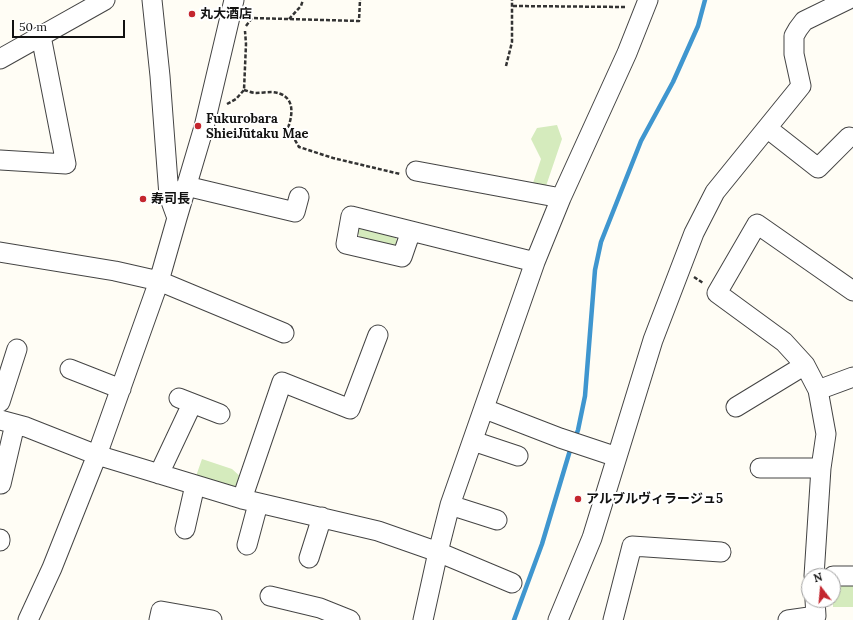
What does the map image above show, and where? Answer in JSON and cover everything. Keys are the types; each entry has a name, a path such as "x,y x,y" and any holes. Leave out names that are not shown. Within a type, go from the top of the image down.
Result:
{"street":[{"path":"72,19 74,0"},
{"path":"0,59 105,0"},
{"path":"152,0 160,76 169,196 177,218"},
{"path":"28,620 52,568 97,455 159,281 208,111 234,0"},
{"path":"558,620 592,538 654,340 694,233 715,192 801,86 794,54 794,36 798,29 804,21 847,0"},
{"path":"423,620 450,506 535,262 561,198 627,53 647,3"},
{"path":"0,160 66,164 41,36"},
{"path":"767,128 818,168 849,137"},
{"path":"416,171 561,198"},
{"path":"186,186 295,212"},
{"path":"815,568 821,468 826,434 818,390 805,365 784,342 717,293 757,224 853,291"},
{"path":"411,231 535,262"},
{"path":"0,252 115,271 159,281 284,333"},
{"path":"247,544 250,502 282,382 350,409 378,335"},
{"path":"0,402 17,349"},
{"path":"736,407 805,365"},
{"path":"70,369 121,390"},
{"path":"818,390 853,377"},
{"path":"159,474 185,401 220,414"},
{"path":"485,409 584,447 617,457"},
{"path":"1,484 7,422 26,427 97,455 250,502 322,517 378,531 438,552 512,583"},
{"path":"473,441 518,456"},
{"path":"760,468 821,468"},
{"path":"185,529 195,485"},
{"path":"450,506 497,520"},
{"path":"309,558 322,517"},
{"path":"613,620 632,546 721,552"},
{"path":"841,576 853,576"},
{"path":"270,596 320,608 326,615 350,620"},
{"path":"159,620 161,611 212,620"},
{"path":"788,620 816,612"}],"path":[{"path":"289,19 301,6 303,0"},
{"path":"208,111 221,107 236,98 244,90 246,44 245,28 252,18 359,21 360,0"},
{"path":"506,66 512,42 512,0"},
{"path":"513,6 647,3"},
{"path":"244,90 255,93 272,92 284,94 289,100 292,108 292,118 288,128 300,148 333,158 406,175 416,171"},
{"path":"681,267 717,293"}],"green space":[{"path":"557,125 562,139 546,186 533,183 541,159 531,139 537,128"},
{"path":"365,227 395,235 398,244 390,246 361,238 355,229"},
{"path":"202,459 232,469 242,478 240,487 232,491 195,479"},
{"path":"841,584 853,585 853,607 841,607"}],"waterway":[{"path":"575,438 585,396 595,270 601,242 641,141 673,82 698,26 705,0"},
{"path":"514,620 542,544 571,447"}],"place":[{"name":"丸大酒店","path":"192,14"},
{"name":"Fukurobara ShieiJūtaku Mae","path":"198,126"},
{"name":"寿司長","path":"143,199"},
{"name":"アルブルヴィラージュ5","path":"578,499"}]}
